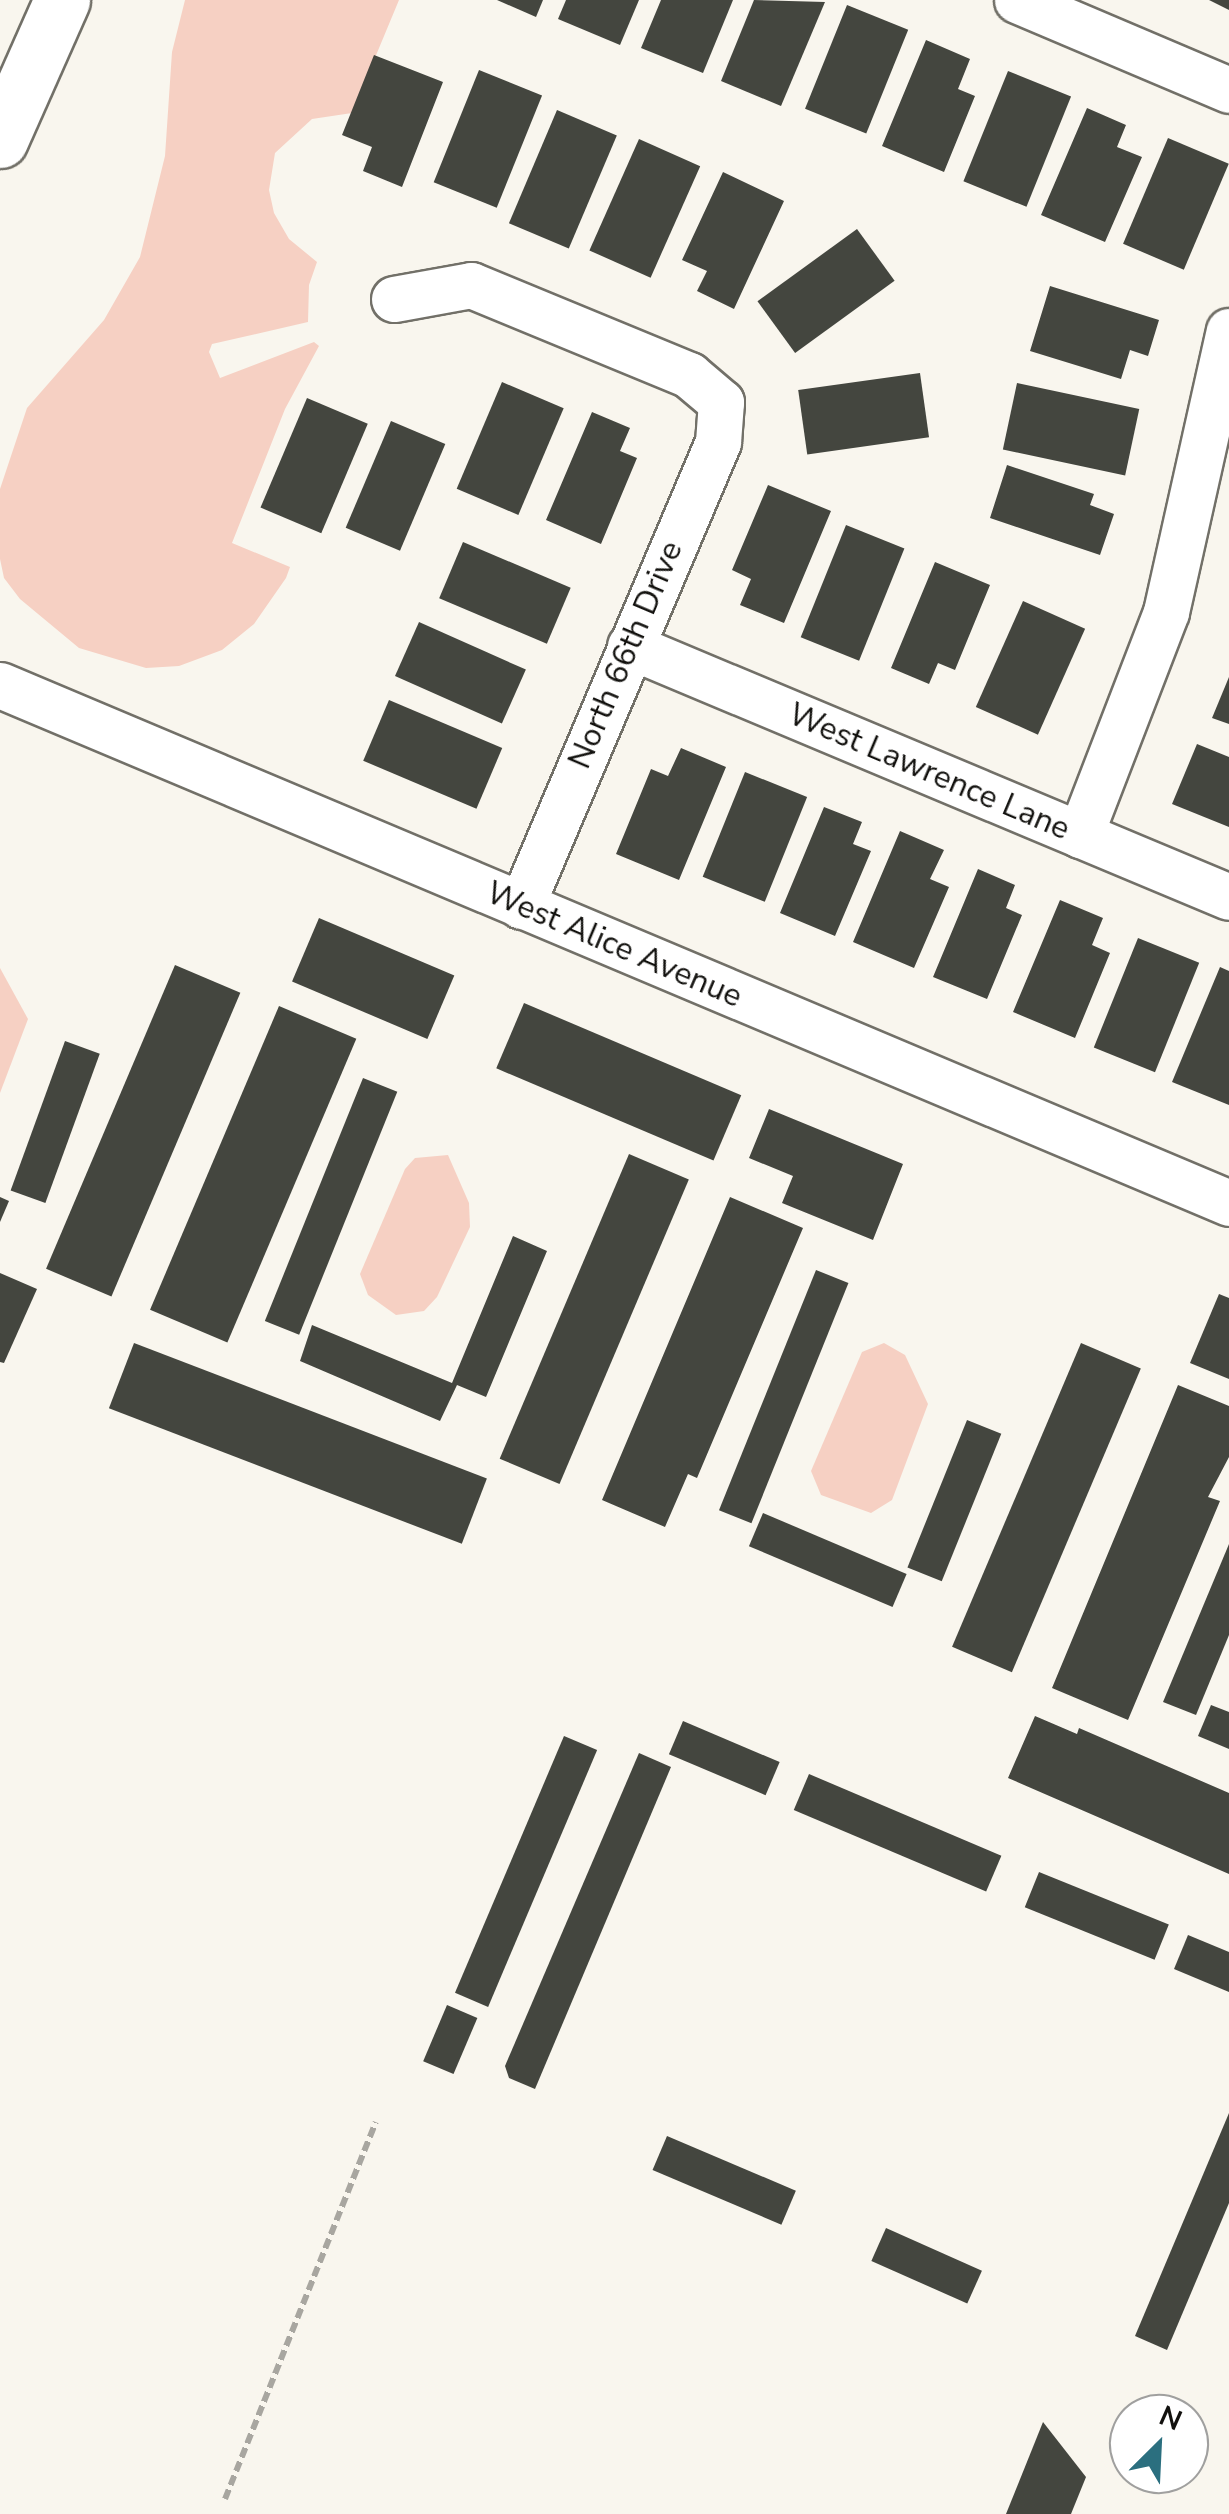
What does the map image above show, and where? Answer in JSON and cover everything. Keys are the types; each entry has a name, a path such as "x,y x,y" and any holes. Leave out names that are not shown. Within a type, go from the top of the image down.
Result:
{"main road":[{"path":"0,140 62,0"}],"street":[{"path":"1017,0 1229,90"},
{"name":"North 66th Drive","path":"394,299 471,285 689,375 722,402 718,442 521,906"},
{"path":"1080,835 1166,612 1229,332"},
{"name":"West Lawrence Lane","path":"630,646 1229,897"},
{"name":"West Alice Avenue","path":"0,685 1229,1203"}],"path":[{"path":"226,2499 376,2122"}],"shaded area":[{"path":"185,0 399,0 352,113 312,119 275,153 269,190 274,213 289,239 317,262 309,285 308,322 212,344 209,352 220,378 314,342 319,346 285,409 232,543 290,567 286,578 254,624 222,650 179,666 146,668 79,648 20,599 4,578 0,559 0,489 27,408 104,320 140,257 165,156 172,52"},
{"path":"0,968 28,1019 0,1093"},
{"path":"448,1155 469,1203 470,1227 437,1297 424,1311 396,1315 368,1295 360,1274 405,1169 415,1158"},
{"path":"884,1343 905,1355 928,1404 892,1500 871,1513 821,1495 811,1471 862,1352"}],"building":[{"path":"497,0 543,0 536,17"},
{"path":"566,0 639,0 620,45 558,19"},
{"path":"661,0 733,0 703,73 641,48"},
{"path":"754,0 825,2 781,106 721,81"},
{"path":"1209,0 1229,0 1229,10"},
{"path":"847,5 908,30 866,134 805,109"},
{"path":"926,40 970,59 958,89 975,96 944,172 882,146"},
{"path":"374,55 443,82 402,187 363,171 372,147 342,135"},
{"path":"479,70 542,95 497,208 434,182"},
{"path":"1008,71 1071,96 1026,207 963,181"},
{"path":"1087,108 1126,125 1117,147 1142,157 1105,242 1041,215"},
{"path":"557,110 617,135 569,249 509,223"},
{"path":"1168,138 1229,164 1184,270 1123,244"},
{"path":"639,139 700,166 651,278 589,250"},
{"path":"723,172 784,201 734,309 697,291 707,271 682,260"},
{"path":"857,229 895,281 795,353 757,301"},
{"path":"1050,286 1159,320 1148,356 1130,350 1121,379 1030,351"},
{"path":"920,373 929,437 807,454 798,390"},
{"path":"502,382 564,408 518,515 457,489"},
{"path":"1017,383 1139,409 1125,476 1003,450"},
{"path":"307,398 368,424 321,533 261,508"},
{"path":"592,412 630,428 620,451 637,458 601,544 546,520"},
{"path":"391,421 445,444 400,551 346,528"},
{"path":"1007,465 1094,494 1090,505 1114,514 1100,555 990,518"},
{"path":"768,485 831,511 784,623 740,605 751,579 732,570"},
{"path":"846,525 904,549 859,661 801,637"},
{"path":"463,542 571,588 547,644 439,598"},
{"path":"935,562 990,585 955,670 938,663 929,684 891,668"},
{"path":"1023,601 1085,629 1038,735 976,707"},
{"path":"419,622 526,670 502,723 395,676"},
{"path":"1229,677 1229,724 1212,718"},
{"path":"389,700 502,748 476,809 363,761"},
{"path":"1197,744 1229,757 1229,827 1172,804"},
{"path":"681,748 726,767 679,880 616,854 651,769 668,776"},
{"path":"745,772 807,797 765,902 703,877"},
{"path":"824,807 862,822 853,844 871,851 835,936 780,913"},
{"path":"900,831 944,850 930,879 949,887 914,968 853,942"},
{"path":"978,869 1015,885 1006,908 1022,915 987,999 933,977"},
{"path":"1060,900 1103,918 1092,945 1110,953 1075,1038 1013,1012"},
{"path":"319,918 454,975 427,1039 292,982"},
{"path":"1138,938 1199,963 1155,1072 1094,1047"},
{"path":"175,965 240,993 111,1297 46,1269"},
{"path":"1220,967 1229,971 1229,1105 1172,1082"},
{"path":"524,1003 741,1095 713,1161 496,1068"},
{"path":"279,1006 356,1039 227,1343 150,1310"},
{"path":"65,1041 100,1054 45,1203 11,1190"},
{"path":"363,1078 397,1092 299,1335 265,1321"},
{"path":"769,1109 903,1164 873,1240 782,1203 793,1176 749,1158"},
{"path":"629,1154 689,1179 560,1484 500,1459"},
{"path":"0,1197 9,1201 0,1222"},
{"path":"730,1197 803,1228 697,1478 688,1474 665,1527 602,1500"},
{"path":"513,1236 547,1251 486,1397 457,1385 440,1421 300,1361 312,1325 452,1383"},
{"path":"816,1270 848,1283 751,1523 719,1510"},
{"path":"0,1273 37,1289 4,1363 0,1362"},
{"path":"1219,1294 1229,1298 1229,1379 1190,1363"},
{"path":"134,1343 487,1478 462,1544 109,1408"},
{"path":"1081,1343 1141,1368 1012,1672 952,1647"},
{"path":"1178,1385 1229,1406 1229,1457 1208,1497 1220,1501 1128,1720 1052,1688"},
{"path":"967,1420 1001,1434 942,1581 907,1567"},
{"path":"763,1513 907,1574 893,1607 749,1546"},
{"path":"1229,1544 1229,1635 1196,1715 1163,1702"},
{"path":"1211,1705 1229,1712 1229,1749 1198,1736"},
{"path":"1035,1716 1077,1734 1079,1728 1229,1793 1229,1874 1008,1778"},
{"path":"683,1721 780,1762 766,1795 669,1754"},
{"path":"564,1736 597,1750 488,2007 455,1993"},
{"path":"639,1753 671,1767 535,2089 509,2078 505,2066"},
{"path":"809,1774 1001,1856 986,1892 794,1810"},
{"path":"1039,1872 1169,1924 1155,1960 1025,1907"},
{"path":"1188,1935 1229,1952 1229,1992 1174,1969"},
{"path":"447,2005 477,2018 454,2074 423,2061"},
{"path":"1229,2113 1229,2203 1167,2350 1135,2336"},
{"path":"667,2136 796,2191 781,2225 653,2170"},
{"path":"886,2228 982,2271 967,2304 871,2261"},
{"path":"1043,2422 1086,2477 1071,2514 1006,2514"}]}
